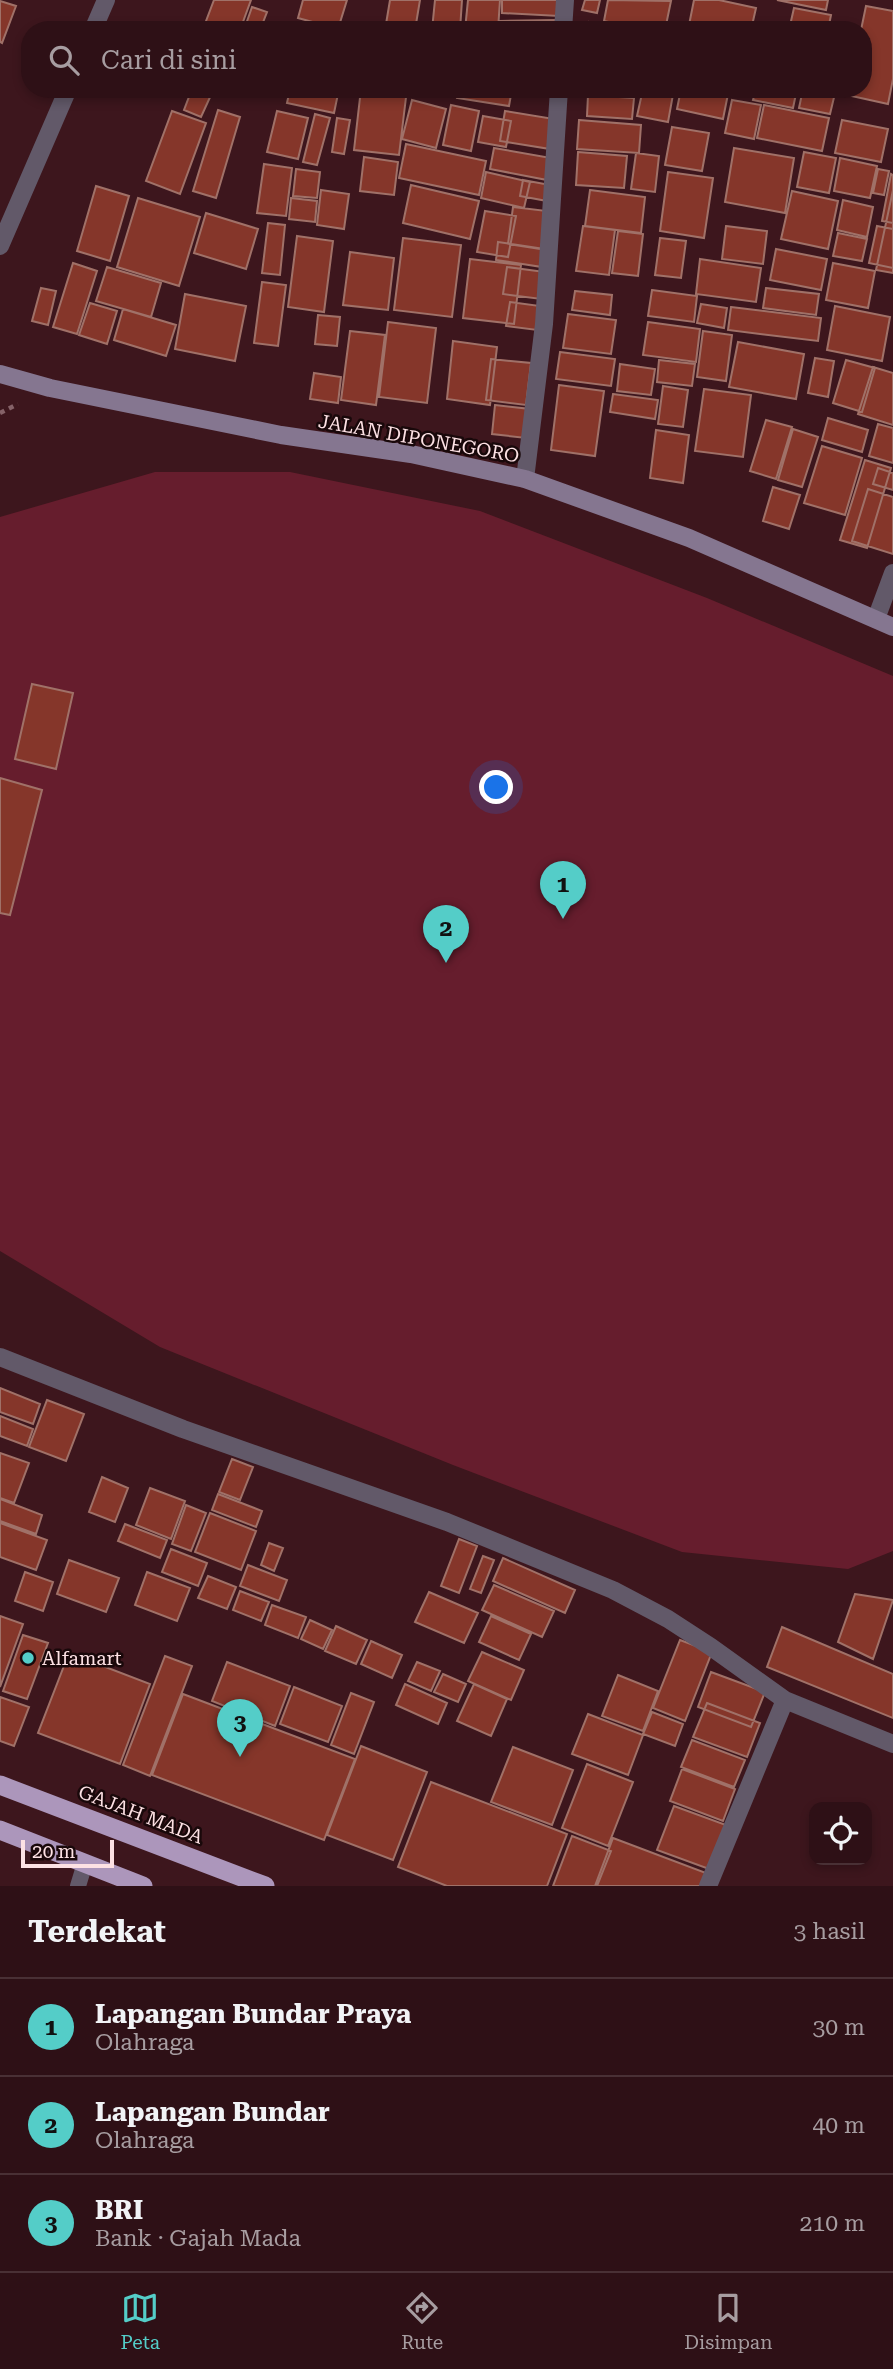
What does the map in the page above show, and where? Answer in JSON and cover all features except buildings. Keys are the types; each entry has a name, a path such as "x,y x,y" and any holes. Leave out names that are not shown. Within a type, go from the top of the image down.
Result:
{"highway":[{"name":"GAJAH MADA","path":"0,1785 265,1886"},
{"path":"0,1830 143,1886"}],"main road":[{"name":"JALAN DIPONEGORO","path":"0,374 50,388 267,432 411,454 525,478 689,538 893,626"}],"street":[{"path":"97,21 106,0"},
{"path":"564,21 565,0"},
{"path":"0,246 64,98"},
{"path":"525,478 544,324 558,98"},
{"path":"876,619 893,573"},
{"path":"0,1357 183,1429 447,1522 614,1590 668,1619 785,1700 893,1744"},
{"path":"708,1886 785,1700"}],"lane":[{"path":"78,1886 85,1863"}],"shaded area":[{"path":"155,472 290,472 480,511 707,598 893,676 893,1551 848,1569 682,1552 453,1465 160,1347 0,1251 0,517"}],"place":[{"name":"Lapangan Bundar Praya","path":"563,919"},
{"name":"Lapangan Bundar","path":"446,963"},
{"name":"Alfamart","path":"28,1658"},
{"name":"BRI","path":"240,1757"}]}
